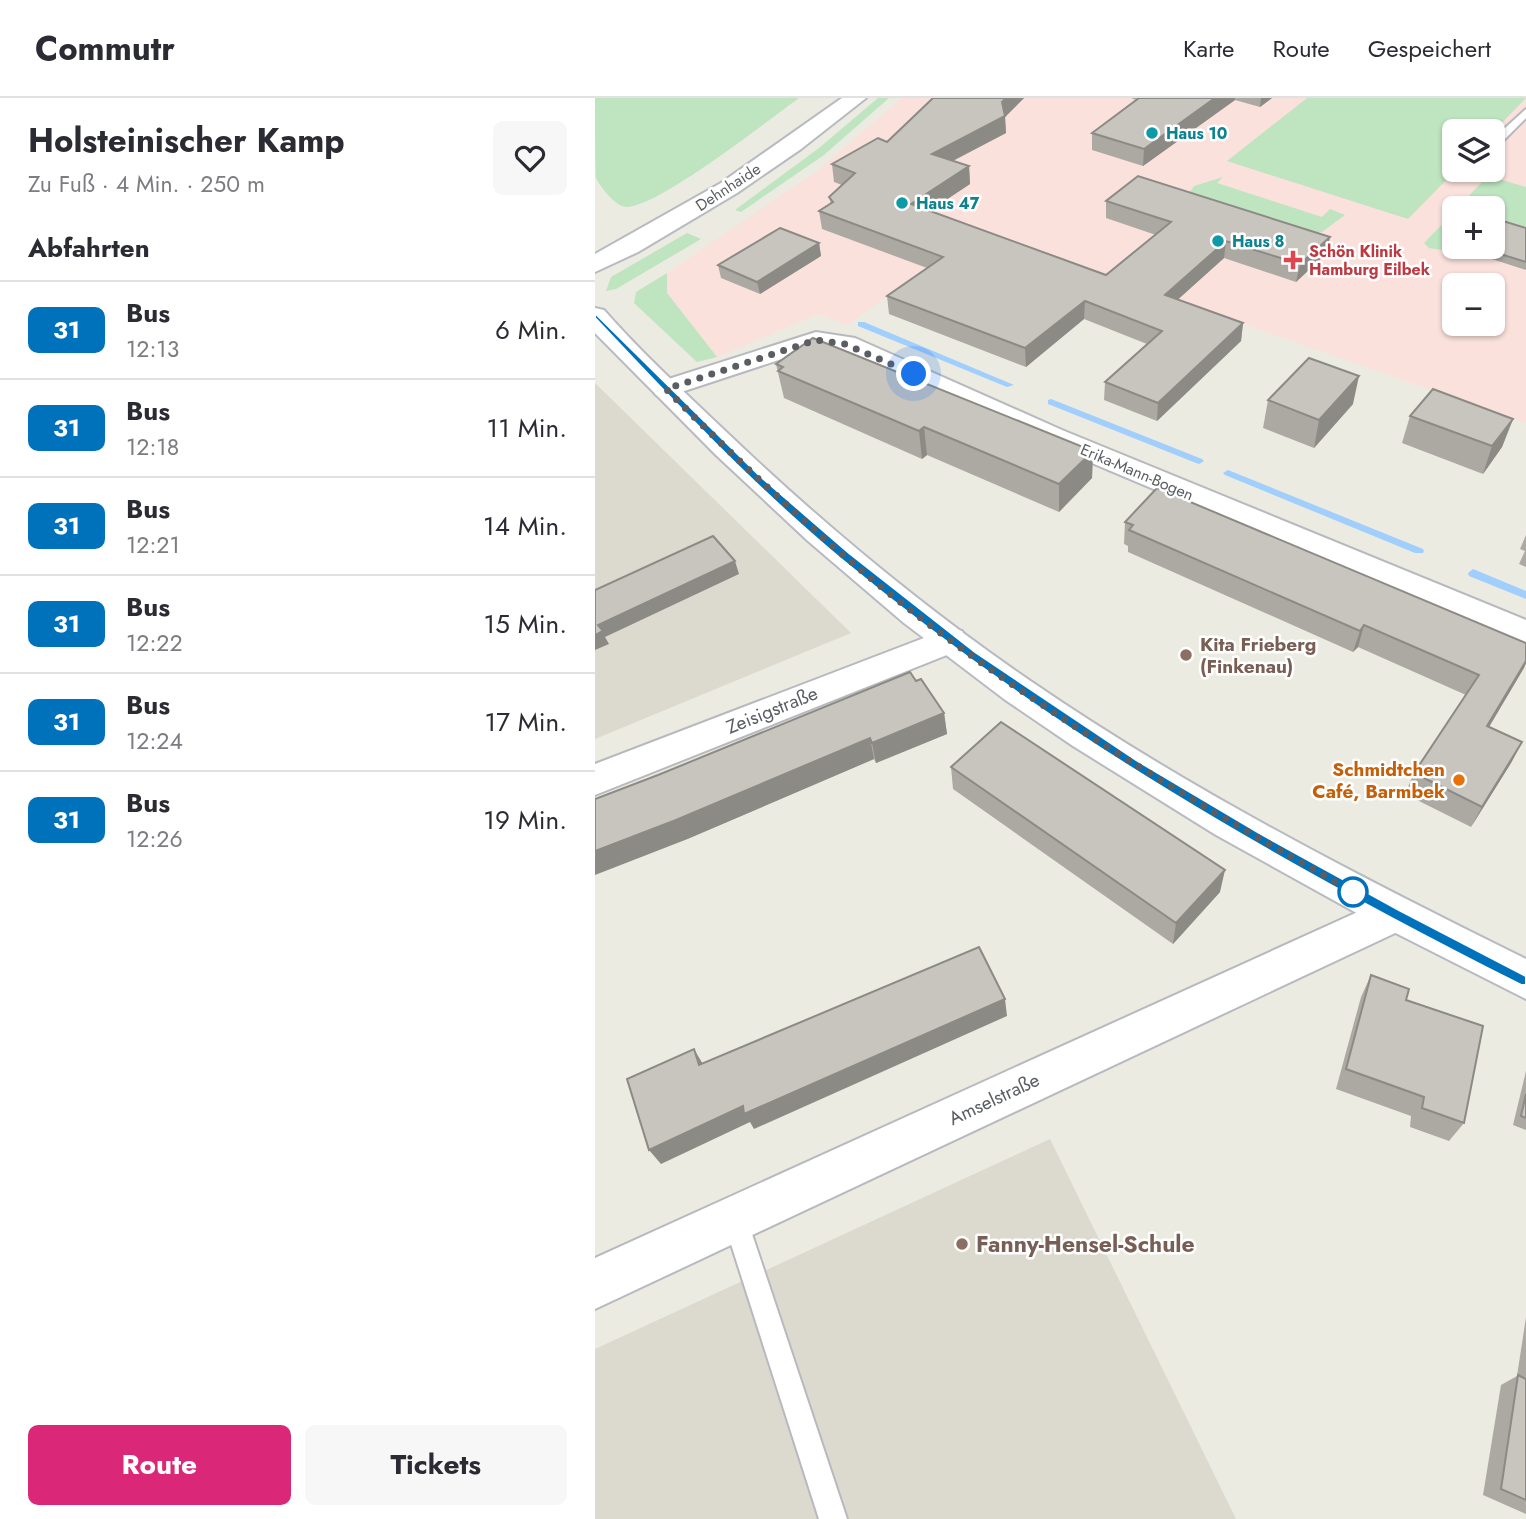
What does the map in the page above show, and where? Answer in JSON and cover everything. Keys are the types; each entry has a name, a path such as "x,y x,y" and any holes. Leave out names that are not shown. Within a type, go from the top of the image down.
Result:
{"street":[{"name":"Dehnhaide","path":"595,264 708,200 812,132 855,98"},
{"path":"595,316 756,479 845,556 950,640 1035,701 1254,838 1393,914 1526,980"},
{"name":"Erika-Mann-Bogen","path":"666,389 802,343 816,340 845,344 1052,436 1526,634"},
{"name":"Zeisigstraße","path":"595,780 950,640"},
{"name":"Amselstraße","path":"595,1284 1393,914"}],"lane":[{"path":"1505,133 1526,111"},
{"path":"735,1219 833,1519"}],"shaded area":[{"name":"Schön Klinik Hamburg Eilbek","path":"902,98 1526,98 1526,423 979,232 847,325 819,314 717,357 667,293 667,273 816,172"},
{"path":"595,383 851,633 595,739"},
{"name":"Fanny-Hensel-Schule","path":"1050,1139 1236,1519 595,1519 595,1349"}],"green space":[{"path":"595,98 799,98 687,178 643,203 627,207 605,192 596,178"},
{"path":"878,98 889,98 824,155 741,212 735,210 819,148"},
{"path":"1307,98 1526,98 1505,120 1442,119 1442,182 1444,182 1408,219 1227,161"},
{"path":"1223,177 1217,183 1322,217 1330,209 1345,215 1322,232 1310,233 1190,192 1194,186"},
{"path":"1505,181 1526,187 1526,227 1505,220 1505,196 1469,196 1482,182"},
{"path":"1442,224 1442,250 1429,248 1424,243"},
{"path":"687,233 701,239 616,289 606,291 611,277"},
{"path":"667,273 667,293 717,357 697,362 634,303 636,292"}],"building":[{"path":"933,98 1006,98 1002,102 1005,116 932,154 969,166 911,204 1106,275 1171,222 1106,201 1138,176 1330,237 1300,264 1226,241 1165,295 1243,323 1158,403 1105,382 1162,331 1085,301 1025,348 887,296 943,257 819,211 833,202 829,197 855,173 832,164 878,138 887,142"},
{"path":"1139,98 1215,98 1144,149 1092,133"},
{"path":"1505,222 1526,228 1526,262 1505,255"},
{"path":"780,228 819,243 757,282 718,265"},
{"path":"813,338 1093,451 1059,484 924,427 919,431 778,371 783,367 776,364"},
{"path":"1309,358 1359,376 1319,420 1268,400"},
{"path":"1433,389 1513,419 1492,446 1410,416"},
{"path":"1157,488 1526,643 1526,661 1487,726 1522,742 1482,807 1414,773 1479,675 1364,625 1360,631 1129,530 1133,525 1125,522"},
{"path":"713,536 735,561 598,625 603,631 595,635 595,590"},
{"path":"910,672 916,681 921,679 944,713 872,743 870,738 676,820 595,851 595,799"},
{"path":"1001,722 1225,870 1176,923 951,767"},
{"path":"979,947 1005,999 744,1114 743,1106 649,1150 627,1079 694,1049 699,1065"},
{"path":"1371,975 1409,989 1406,1000 1483,1026 1464,1123 1422,1108 1424,1097 1346,1069"},
{"path":"1526,1094 1526,1118 1521,1116"},
{"path":"1518,1375 1526,1379 1526,1500 1501,1489"}],"waterway":[{"path":"861,324 1010,385"},
{"path":"1051,402 1199,461"},
{"path":"1228,473 1419,551"},
{"path":"1473,573 1526,595"}],"bus line":[{"name":"31","path":"595,316 756,479 845,556 950,640 1035,701 1254,838 1393,914 1526,981"}],"place":[{"name":"Haus 10","path":"1152,133"},
{"name":"Haus 47","path":"902,203"},
{"name":"Haus 8","path":"1218,241"},
{"name":"Schön Klinik Hamburg Eilbek","path":"1293,260"},
{"name":"Kita Frieberg (Finkenau)","path":"1186,655"},
{"name":"Schmidtchen Café, Barmbek","path":"1459,780"},
{"name":"Fanny-Hensel-Schule","path":"962,1244"}],"route":[{"path":"914,374 845,344 816,340 666,389 756,479 845,556 950,640 1035,701 1132,764 1254,838 1353,892"}]}
